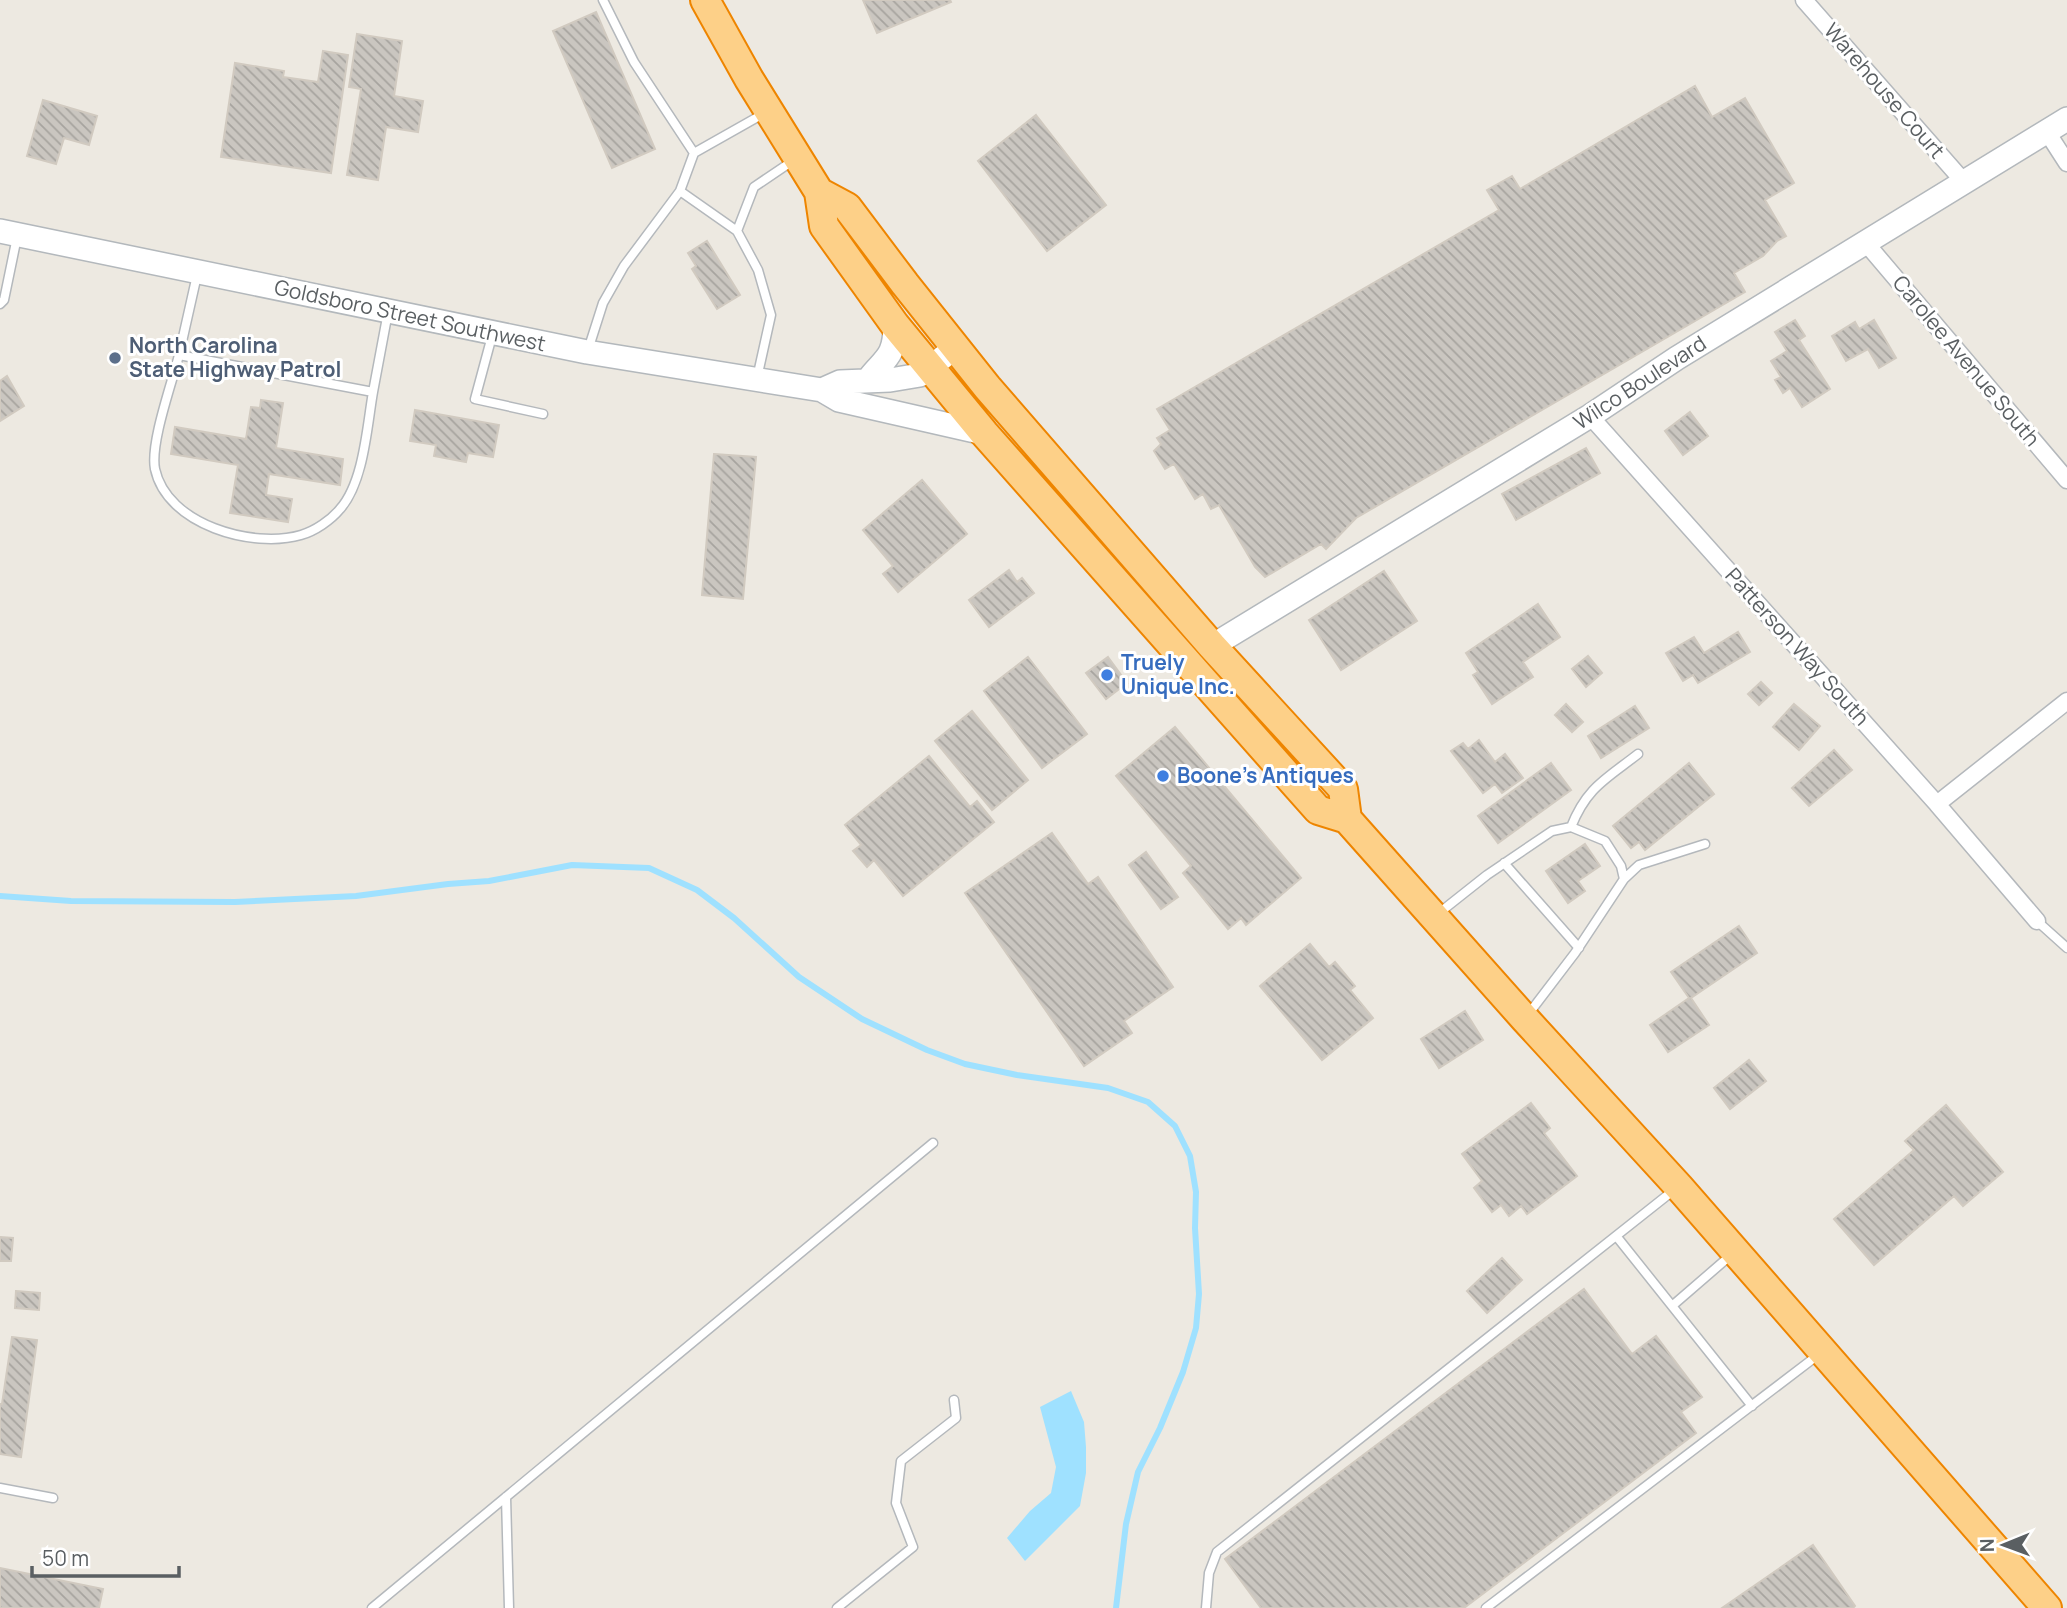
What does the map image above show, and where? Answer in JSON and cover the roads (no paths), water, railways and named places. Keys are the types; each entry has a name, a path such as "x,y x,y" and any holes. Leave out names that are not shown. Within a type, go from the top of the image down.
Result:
{"highway":[{"path":"705,0 768,110 819,191 824,226 895,325 984,433 1318,810 1347,818"},
{"path":"819,191 847,207 955,348 1212,646 1343,789 1347,818 1434,918 1679,1187 2047,1608"}],"street":[{"name":"Warehouse Court","path":"1804,0 1964,182"},
{"name":"Wilco Boulevard","path":"1212,646 1590,416 1677,358 2067,119"},
{"path":"2047,132 2067,163"},
{"name":"Goldsboro Street Southwest","path":"9,233 587,352 822,390 839,400 984,433"},
{"name":"Carolee Avenue South","path":"1865,242 2067,480"},
{"path":"867,381 888,356 895,339 895,325"},
{"name":"Goldsboro Street Southwest","path":"822,390 840,382 915,376 955,348"},
{"name":"Patterson Way South","path":"1590,416 1937,804 2037,921"},
{"path":"1937,804 2067,701"}],"lane":[{"path":"603,0 634,62 694,153"},
{"path":"587,352 603,303 624,266 680,191 694,153 768,110"},
{"path":"737,231 754,187 797,158"},
{"path":"680,191 737,231 758,270 771,315 757,378"},
{"path":"0,304 4,300 9,233"},
{"path":"197,272 155,447 155,469 166,493 187,513 220,532 266,538 302,535 323,524 341,508 352,490 359,468 388,311"},
{"path":"493,333 475,399 543,414"},
{"path":"179,355 373,392"},
{"path":"1571,827 1580,805 1593,789 1638,754"},
{"path":"1434,918 1504,863 1552,831 1571,827 1605,841 1621,866 1624,879"},
{"path":"1525,1019 1579,948 1624,879 1639,865 1705,844"},
{"path":"1504,863 1579,948"},
{"path":"2037,921 2067,948"},
{"path":"372,1608 933,1143"},
{"path":"1206,1608 1209,1573 1217,1552 1679,1187"},
{"path":"1617,1237 1752,1406"},
{"path":"1672,1306 1735,1251"},
{"path":"1486,1608 1824,1352"},
{"path":"837,1608 913,1547 896,1503 901,1461 956,1418 954,1400"},
{"path":"0,1488 53,1498"},
{"path":"506,1497 509,1608"}],"water":[{"path":"1071,1391 1084,1422 1086,1447 1086,1473 1080,1506 1025,1561 1007,1538 1030,1511 1051,1493 1056,1467 1040,1407"}],"waterway":[{"path":"0,896 71,901 235,902 356,896 489,881 572,865 649,868 697,890 734,918 799,977 862,1019 927,1050 965,1064 1017,1075 1108,1088 1148,1102 1175,1126 1190,1156 1196,1192 1199,1294 1196,1328 1183,1372 1138,1472 1126,1524 1116,1608"}],"place":[{"name":"North Carolina State Highway Patrol","path":"115,358"},
{"name":"Truely Unique Inc.","path":"1107,675"},
{"name":"Boone's Antiques","path":"1163,776"}]}
